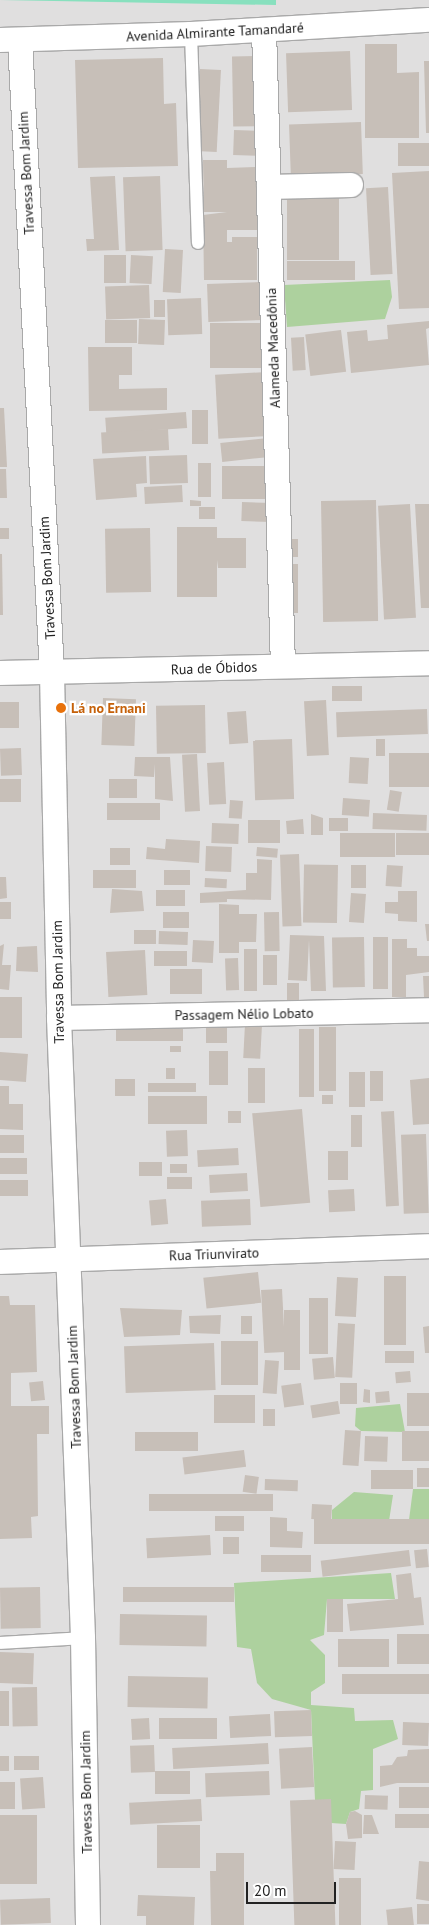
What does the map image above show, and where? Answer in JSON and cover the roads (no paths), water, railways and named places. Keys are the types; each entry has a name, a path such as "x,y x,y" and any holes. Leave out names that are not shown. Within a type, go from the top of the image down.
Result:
{"street":[{"name":"Avenida Almirante Tamandaré","path":"10,40 191,34 429,20"},
{"name":"Alameda Macedônia","path":"264,30 283,666"},
{"name":"Travessa Bom Jardim","path":"10,40 52,672 59,1018 70,1259 83,1638 88,1925"},
{"path":"269,188 351,185"},
{"name":"Rua de Óbidos","path":"0,673 429,663"},
{"name":"Passagem Nélio Lobato","path":"59,1018 429,1010"},
{"name":"Rua Triunvirato","path":"0,1262 429,1246"}],"lane":[{"path":"191,34 194,71 198,243"},
{"path":"0,1643 83,1638"}],"place":[{"name":"Lá no Ernani","path":"61,708"}]}
